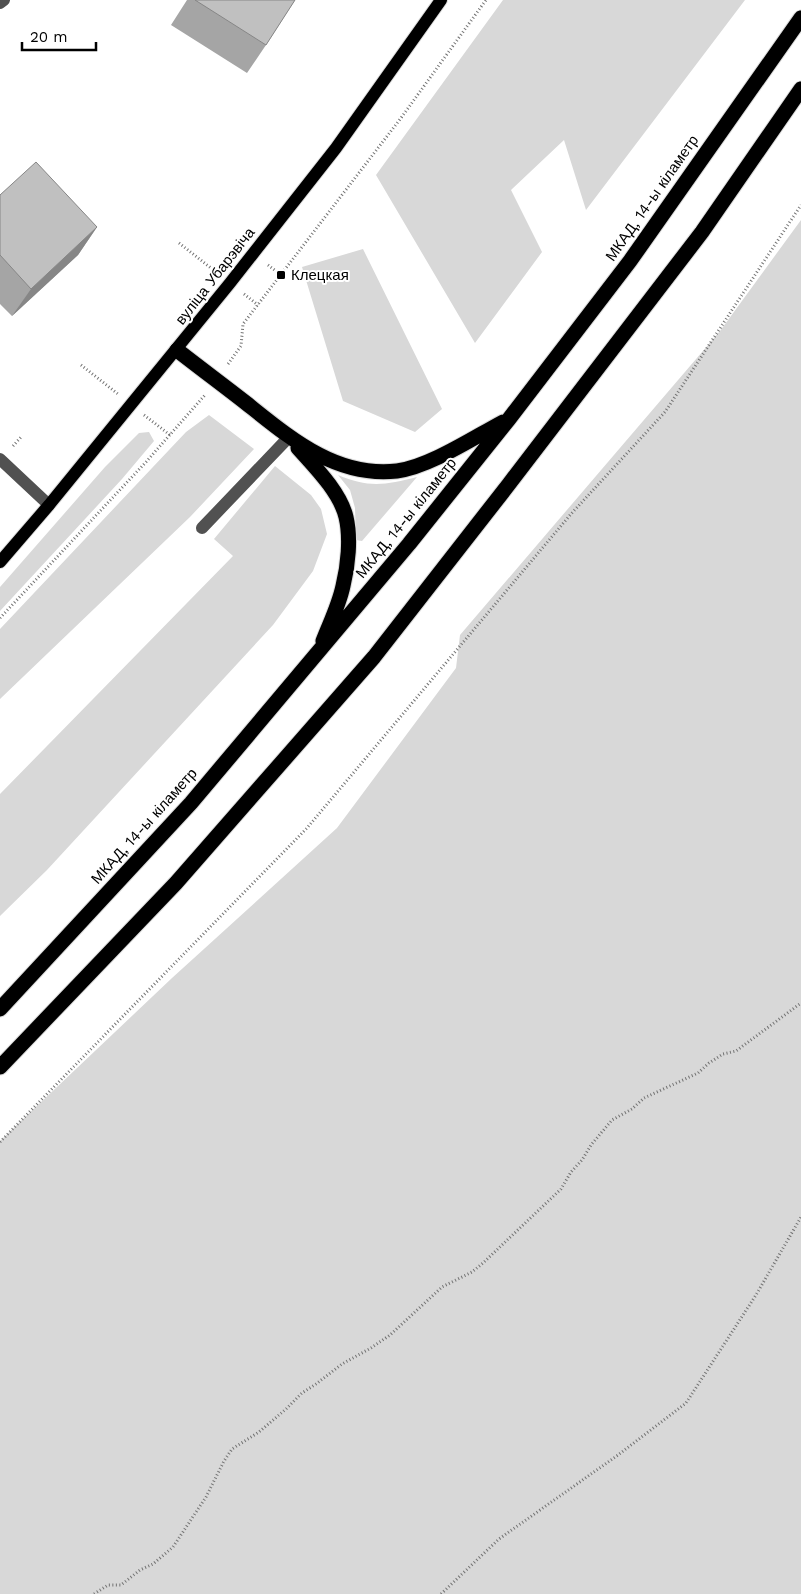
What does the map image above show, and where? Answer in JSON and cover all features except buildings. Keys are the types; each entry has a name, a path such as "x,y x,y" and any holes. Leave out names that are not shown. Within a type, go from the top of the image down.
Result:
{"highway":[{"name":"МКАД, 14-ы кіламетр","path":"0,1009 191,803 409,544 509,419 630,261 801,18"},
{"path":"0,1067 176,883 374,657 702,232 801,89"},
{"path":"177,350 289,438 324,459 348,468 398,471 425,463 509,419"},
{"path":"289,438 322,475 337,498 346,517 348,541 343,587 319,651"}],"main road":[{"name":"вуліца Убарэвіча","path":"0,562 177,350 336,148 441,0"}],"street":[{"path":"0,3 4,0"},
{"path":"202,528 289,438"},
{"path":"0,459 49,505"}],"path":[{"path":"0,618 146,462 217,381 241,346 244,324 401,118 486,0"},
{"path":"0,1142 307,828 571,514 665,412 801,205"},
{"path":"94,1594 108,1585 121,1585 140,1570 153,1564 173,1547 206,1497 232,1449 259,1432 286,1410 302,1393 342,1364 371,1348 390,1334 442,1287 472,1272 561,1189 571,1172 612,1120 632,1110 644,1098 698,1073 723,1054 736,1051 801,1003"},
{"path":"441,1594 499,1539 618,1455 686,1403 756,1295 801,1217"}],"shaded area":[{"path":"503,0 745,0 586,210 564,140 511,190 542,252 475,343 376,175"},
{"path":"801,220 801,1594 0,1594 0,1141 172,978 337,828 456,668 460,635 720,331"},
{"path":"363,249 442,409 415,432 343,401 302,267"},
{"path":"209,415 254,449 190,517 0,699 0,629 186,432"},
{"path":"149,432 154,441 122,479 0,611 0,587 105,467 139,433"},
{"path":"275,466 311,495 321,509 327,534 313,571 273,625 47,870 0,916 0,794 233,556 214,539"},
{"path":"338,475 359,482 377,484 417,477 362,541 356,540 355,508 350,490"}],"place":[{"name":"Клецкая","path":"281,275"}]}
